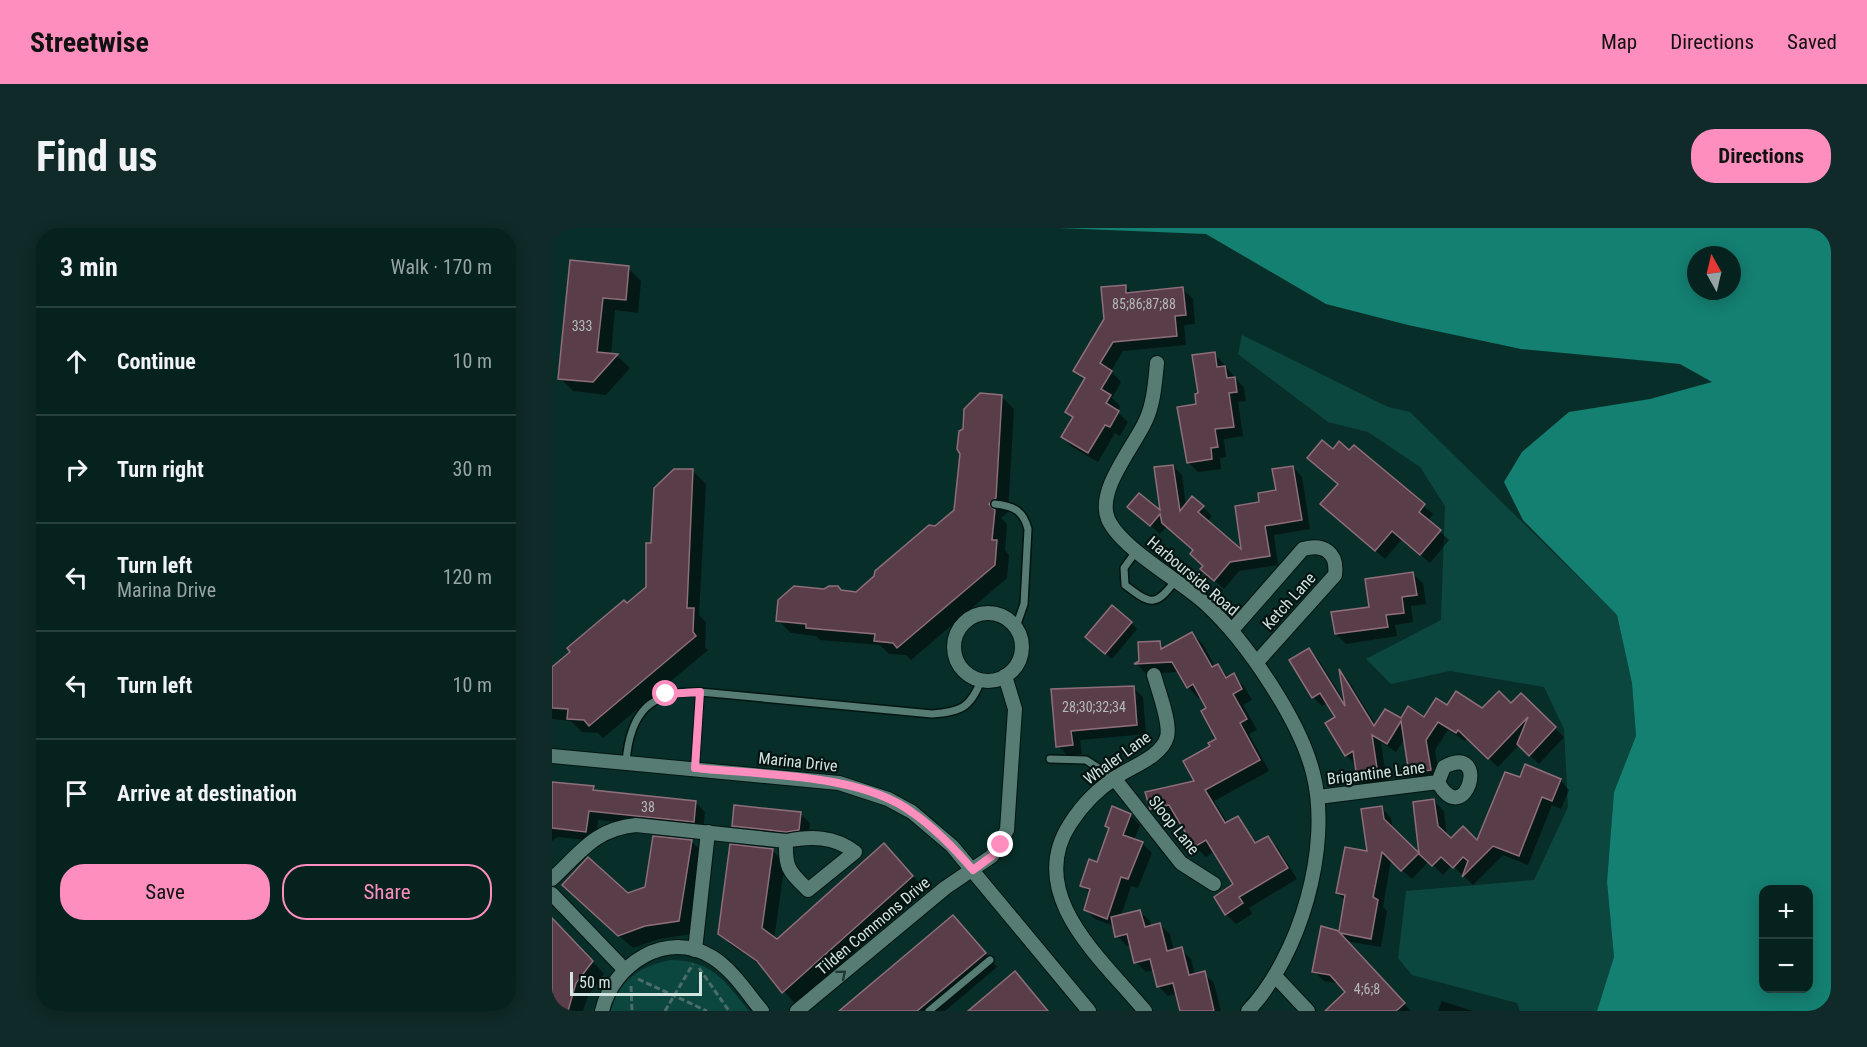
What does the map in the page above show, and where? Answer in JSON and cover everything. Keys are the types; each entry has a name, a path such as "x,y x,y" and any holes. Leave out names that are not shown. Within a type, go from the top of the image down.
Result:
{"street":[{"name":"Harbourside Road","path":"1157,363 1153,400 1146,420 1110,487 1105,504 1108,519 1115,531 1206,604 1232,630 1257,662 1305,747 1318,797 1318,830 1306,901 1292,944 1276,977 1248,1011"},
{"name":"Ketch Lane","path":"1232,630 1303,549 1314,546 1324,547 1332,555 1336,565 1335,575 1257,662"},
{"path":"994,613 1007,618 1016,627 1022,642 1021,657 1015,668 1005,676 994,681 981,680 966,673 956,659 953,645 957,632 965,621 976,614 994,613"},
{"name":"Whaler Lane","path":"1145,1011 1069,918 1062,904 1055,878 1058,851 1077,812 1114,778 1156,753 1167,739 1168,731 1154,675"},
{"name":"Tilden Commons Drive","path":"797,1011 945,888 992,856 1001,845 1007,830 1015,709 1005,676"},
{"name":"Marina Drive","path":"552,756 839,783 863,789 912,812 952,846 1089,1011"},
{"name":"Sloop Lane","path":"1114,778 1181,863 1214,884"},
{"name":"Brigantine Lane","path":"1318,797 1438,782"},
{"path":"552,879 594,839 619,827 636,825 786,841 807,837 834,840 855,852 808,891 789,871 786,863 786,841"},
{"path":"695,950 708,832"},
{"path":"552,894 624,969"},
{"path":"602,1011 612,983 624,969 640,957 657,952 695,950 711,956 726,968 762,1011"},
{"path":"1276,977 1308,1011"}],"lane":[{"path":"995,504 1018,510 1025,517 1028,529 1024,604 1016,627"},
{"path":"1137,550 1124,567 1125,585 1144,600 1152,601 1163,597 1175,581"},
{"path":"626,762 630,730 654,700 666,694 700,692 932,714 959,710 969,704 981,680"},
{"path":"695,768 700,692"},
{"path":"1050,759 1086,760 1114,778"},
{"path":"930,1011 990,960"}],"path":[{"path":"665,1011 694,962 729,1011"},
{"path":"632,1011 630,976 707,1011"}],"shaded area":[{"path":"1059,228 1831,228 1831,1011 1597,1011 1614,957 1607,882 1614,792 1636,736 1632,683 1617,615 1523,520 1504,482 1522,452 1569,412 1650,399 1712,382 1680,364 1521,349 1408,325 1326,304 1206,234"},
{"path":"1242,335 1388,407 1410,412 1617,615 1632,683 1636,736 1614,792 1607,882 1614,957 1597,1011 1520,1011 1517,1003 1412,975 1398,958 1406,891 1534,880 1568,807 1564,729 1544,687 1450,671 1391,684 1366,659 1441,620 1445,506 1420,467 1368,432 1328,422 1238,354"},
{"path":"670,960 684,961 707,968 724,981 749,1011 611,1011 619,991 632,976 650,966"}],"building":[{"path":"570,260 629,266 626,300 603,298 597,352 618,354 593,382 558,379"},
{"path":"1126,285 1126,293 1183,287 1186,315 1175,316 1177,336 1113,342 1100,363 1112,371 1101,389 1111,395 1106,403 1119,411 1110,427 1105,425 1088,453 1061,437 1073,417 1065,412 1085,378 1073,371 1104,319 1101,287"},
{"path":"1215,352 1217,367 1225,366 1227,378 1235,377 1237,392 1229,393 1234,427 1215,429 1218,447 1211,448 1212,459 1187,463 1177,407 1196,404 1195,394 1198,393 1192,355"},
{"path":"980,393 1002,395 996,498 989,504 995,510 992,540 997,540 995,565 897,648 893,643 874,641 875,634 806,628 806,624 776,621 778,600 794,586 824,589 829,586 838,586 841,590 856,592 874,576 875,571 929,525 935,526 954,510 960,454 957,449 959,431 963,429 964,409"},
{"path":"1322,440 1333,449 1339,441 1349,450 1354,445 1425,504 1419,512 1441,530 1420,555 1392,531 1375,551 1320,504 1338,484 1307,458"},
{"path":"1173,465 1180,511 1192,496 1204,506 1198,512 1241,549 1235,506 1259,502 1258,493 1276,490 1272,469 1293,466 1302,520 1265,526 1270,556 1230,562 1214,581 1200,569 1203,566 1190,554 1193,550 1162,523 1160,514 1150,526 1127,507 1139,493 1160,510 1154,467"},
{"path":"674,469 693,469 687,608 694,608 693,632 696,636 589,726 584,720 567,719 568,709 552,708 552,667 570,652 567,648 624,600 627,603 646,587 646,543 651,543 654,488"},
{"path":"1413,572 1417,595 1402,597 1404,613 1386,615 1388,627 1335,634 1331,612 1369,607 1365,579"},
{"path":"1112,605 1132,622 1105,654 1085,637"},
{"path":"1192,632 1212,667 1218,664 1226,678 1234,673 1242,689 1233,694 1247,719 1240,723 1260,760 1205,790 1225,823 1238,816 1255,843 1268,836 1288,868 1239,897 1243,903 1225,915 1214,897 1233,884 1206,840 1194,847 1169,805 1150,809 1145,792 1194,781 1183,761 1210,746 1208,743 1216,739 1201,711 1206,708 1193,684 1187,688 1172,662 1134,664 1139,661 1138,642 1160,641 1161,649"},
{"path":"1309,648 1345,706 1339,669 1374,726 1385,709 1401,718 1408,706 1424,717 1436,698 1447,705 1456,691 1482,708 1499,691 1511,703 1521,693 1556,727 1529,756 1517,744 1528,717 1488,759 1458,730 1456,733 1438,722 1426,740 1431,770 1409,774 1401,721 1387,744 1372,735 1378,775 1357,778 1353,751 1345,756 1325,723 1335,717 1320,693 1312,698 1289,660"},
{"path":"1134,686 1137,725 1071,731 1073,745 1056,747 1051,689"},
{"path":"1525,764 1561,779 1552,801 1542,797 1519,856 1493,846 1462,877 1468,861 1463,857 1453,868 1441,857 1432,866 1419,854 1413,802 1434,799 1438,826 1451,838 1463,826 1477,840 1505,772 1520,777"},
{"path":"552,782 594,786 593,790 696,801 694,822 589,811 586,832 552,828"},
{"path":"734,805 801,812 799,830 786,832 732,826"},
{"path":"1112,806 1131,814 1123,835 1143,842 1128,879 1121,877 1107,919 1084,910 1090,889 1080,886 1089,859 1097,862 1109,828 1105,826"},
{"path":"1382,806 1384,819 1419,853 1401,871 1382,852 1373,897 1378,900 1371,939 1340,933 1405,1003 1396,1011 1325,1011 1345,992 1330,975 1312,972 1321,926 1339,931 1345,895 1336,893 1345,847 1367,851 1361,809"},
{"path":"653,836 692,840 679,921 645,926 618,936 562,885 588,857 628,893 645,887"},
{"path":"884,843 913,876 782,993 757,961 718,934 730,844 773,849 762,928 777,939"},
{"path":"1140,910 1145,927 1160,923 1167,951 1182,947 1189,975 1205,971 1214,1011 1180,1011 1173,983 1157,987 1150,959 1134,963 1127,934 1115,937 1111,917"},
{"path":"953,915 986,953 917,1011 839,1011"},
{"path":"552,918 593,961 576,983 568,1011 552,1011"},
{"path":"1015,971 1048,1011 968,1011"}],"route":[{"path":"666,694 700,692 695,768 839,783 863,789 912,812 952,846 973,870 992,856 1001,845"}]}
